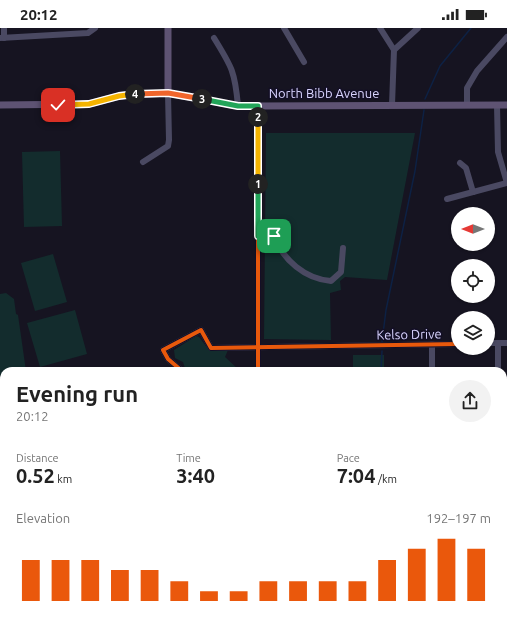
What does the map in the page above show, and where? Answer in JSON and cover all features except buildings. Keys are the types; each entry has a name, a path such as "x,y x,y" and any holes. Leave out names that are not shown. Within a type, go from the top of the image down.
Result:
{"main road":[{"path":"168,28 168,93"},
{"name":"North Bibb Avenue","path":"0,105 89,104 119,96 168,93 238,106 507,105"}],"street":[{"path":"4,28 2,38 88,33 95,28"},
{"path":"284,28 304,62"},
{"path":"380,28 394,50 392,105"},
{"path":"394,50 418,28"},
{"path":"467,105 467,88 477,71 507,37"},
{"path":"214,38 232,66 236,79 238,106"},
{"path":"143,162 168,146 170,140 168,93"},
{"path":"447,199 507,183 498,152 497,105"},
{"path":"258,106 258,367"},
{"path":"460,163 466,168 473,192"},
{"path":"258,236 274,236 280,250 291,264 322,280 331,281 340,272 343,248"},
{"name":"Kelso Drive","path":"177,367 168,359 163,350 201,330 211,348 451,344"},
{"path":"495,343 507,343"},
{"path":"498,343 498,367"},
{"path":"432,344 432,367"}],"green space":[{"path":"266,133 415,133 387,280 345,277 340,281 341,290 330,293 331,340 264,339"},
{"path":"60,151 62,226 24,227 22,152"},
{"path":"53,254 67,302 35,311 21,263"},
{"path":"6,293 14,299 16,314 18,315 25,367 0,367 0,294"},
{"path":"75,310 87,354 40,367 27,323"},
{"path":"196,336 199,337 209,350 228,350 225,357 236,367 185,367 183,362 175,358 174,350"},
{"path":"353,355 384,355 384,367 353,367"}],"waterway":[{"path":"425,99 440,66 471,28"},
{"path":"382,342 386,310 415,171 424,110"},
{"path":"381,367 382,351"}],"cycle path":[{"path":"258,106 258,367"},
{"path":"177,367 168,359 163,350 201,330 211,348 451,344"}],"route":[{"path":"58,105 89,104 119,96 168,93 238,106 258,106 258,236 274,236"}]}
